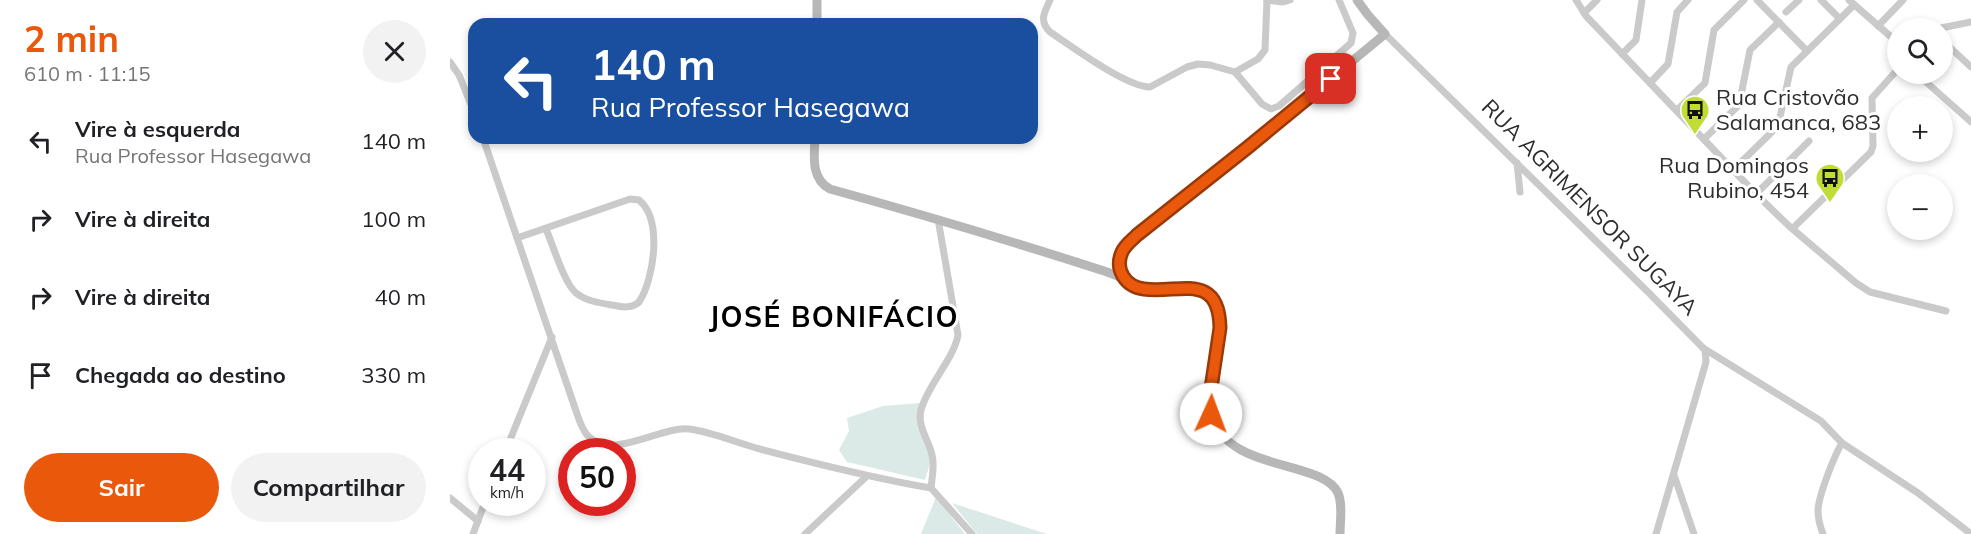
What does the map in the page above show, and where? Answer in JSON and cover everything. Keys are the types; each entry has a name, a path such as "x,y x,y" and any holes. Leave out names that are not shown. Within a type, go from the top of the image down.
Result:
{"main road":[{"path":"817,0 817,18"},
{"name":"RUA AGRIMENSOR SUGAYA","path":"1357,0 1386,34"},
{"path":"1124,279 1120,261 1123,250 1129,242 1386,34"},
{"path":"815,144 815,172 824,186 938,219 1124,279 1144,289 1193,288 1205,293 1213,300 1220,317 1210,404 1215,423 1232,442 1251,455 1311,474 1333,486 1340,499 1340,534"}],"street":[{"path":"1050,0 1042,17 1044,26 1120,76 1143,87 1150,87 1187,67 1198,64 1217,66 1235,72 1266,108 1271,110 1279,106 1351,43 1353,33 1339,0"},
{"path":"1235,72 1258,59 1265,50 1267,0 1283,2 1290,0"},
{"path":"1576,0 1584,13 1622,54 1756,194 1856,284 1870,292 1946,310"},
{"path":"1584,13 1597,0"},
{"path":"1622,54 1636,40 1642,0"},
{"path":"1650,83 1668,64 1677,12 1688,0"},
{"path":"1677,110 1705,83 1714,30 1744,0"},
{"path":"1757,0 1807,51"},
{"path":"1786,12 1799,0"},
{"path":"1821,0 1840,19"},
{"path":"1878,26 1903,0"},
{"path":"1734,169 1778,126 1791,67 1840,19 1852,3 1887,34"},
{"path":"1704,139 1739,105 1750,50 1779,22"},
{"path":"1953,26 1971,22"},
{"name":"RUA AGRIMENSOR SUGAYA","path":"1386,34 1706,352 1706,362 1656,534"},
{"path":"1953,50 1971,67"},
{"path":"450,62 468,88"},
{"path":"1793,228 1871,152 1873,146 1872,98 1887,81"},
{"path":"1928,84 1968,120 1971,111"},
{"path":"1756,194 1809,141"},
{"path":"485,144 583,430 588,436 604,445 618,445 670,430 692,429 867,476 931,488 972,534"},
{"path":"1517,163 1520,192"},
{"path":"517,238 630,199 639,200 648,210 654,235 650,273 639,302 629,307 615,306 592,301 575,292 546,229"},
{"path":"931,488 933,458 920,417 929,390 955,346 958,335 938,219"},
{"path":"511,438 552,337"},
{"path":"1703,348 1821,421 1842,443 1918,493 1971,534"},
{"path":"1823,534 1818,521 1818,508 1834,456 1842,443"},
{"path":"1674,475 1694,534"},
{"path":"805,534 867,476"},
{"path":"450,498 478,521"},
{"path":"473,534 480,516"}],"shaded area":[{"path":"920,403 931,460 925,480 847,462 839,450 849,431 847,418 883,406"},
{"path":"936,497 965,534 921,534"},
{"path":"952,503 1047,534 977,534"}],"place":[{"name":"Rua Cristovão Salamanca, 683","path":"1695,136"},
{"name":"Rua Domingos Rubino, 454","path":"1830,204"}],"district":[{"name":"JOSÉ BONIFÁCIO","path":"834,316"}],"route":[{"path":"1211,414 1210,395 1220,328 1218,309 1205,293 1193,288 1152,290 1138,288 1128,283 1120,269 1123,250 1152,222 1204,183 1331,79"}]}
